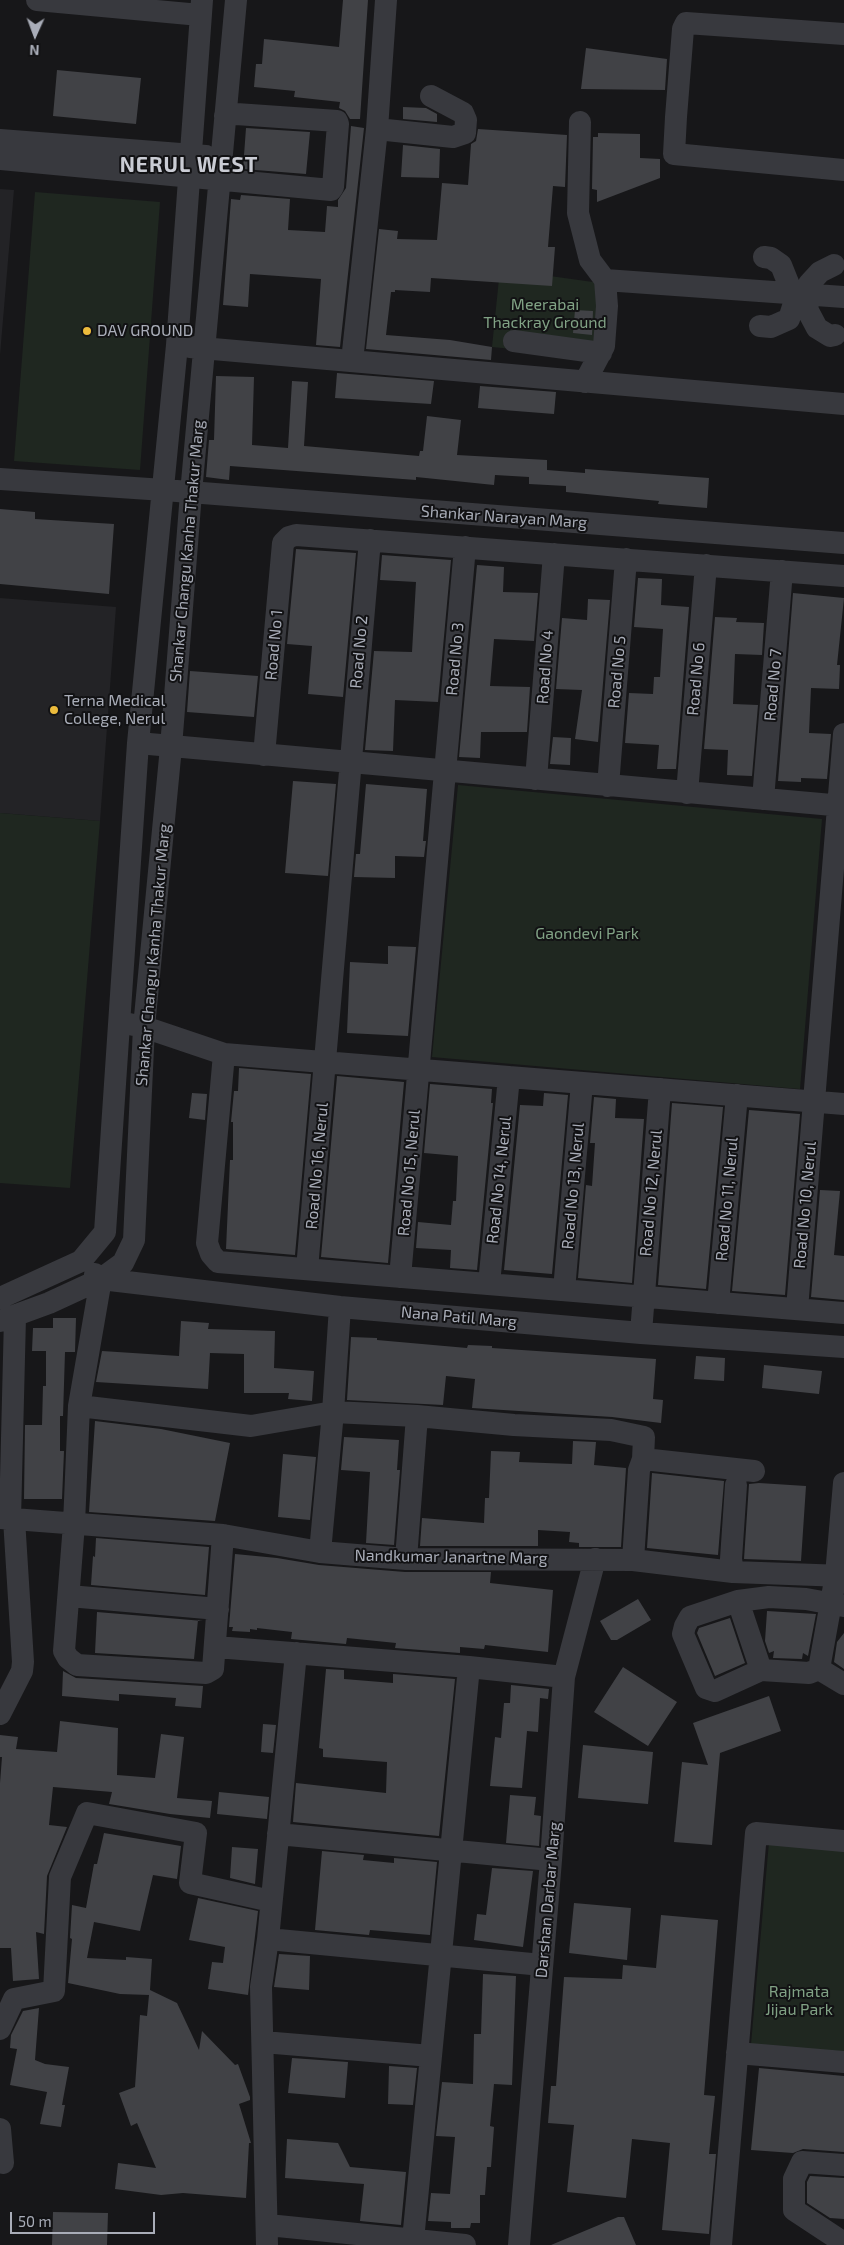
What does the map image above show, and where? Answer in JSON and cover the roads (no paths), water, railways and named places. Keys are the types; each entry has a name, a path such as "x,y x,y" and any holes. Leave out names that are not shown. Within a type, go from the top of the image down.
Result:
{"street":[{"path":"37,0 201,8"},
{"name":"Shankar Changu Kanha Thakur Marg","path":"8,1319 101,1280 123,1262 134,1240 144,1027 172,746 191,493 236,0"},
{"path":"352,361 377,129 386,0"},
{"name":"Shankar Changu Kanha Thakur Marg","path":"0,1298 81,1261 105,1232 121,1023 138,743 177,345 201,8"},
{"path":"844,34 686,23 683,29 674,154 844,170"},
{"path":"198,43 232,45"},
{"path":"377,129 453,137 465,133 466,120 463,113 431,96"},
{"path":"0,160 220,168 331,190 334,184 328,150 337,121 289,126 236,114 225,116"},
{"path":"580,122 578,213 590,260 605,280 607,306 604,346 586,382"},
{"path":"0,140 190,166"},
{"path":"764,257 771,258 781,265 800,294 817,328 830,336 835,335"},
{"path":"760,326 771,327 789,319 795,300 800,294 820,272 834,266"},
{"path":"605,280 844,297"},
{"path":"514,341 601,353"},
{"path":"177,345 844,404"},
{"name":"Shankar Narayan Marg","path":"0,479 844,543"},
{"name":"Road No 1","path":"264,755 283,543 288,537 296,534 370,540"},
{"path":"370,540 844,576"},
{"name":"Road No 2","path":"326,1062 349,763 370,540"},
{"name":"Road No 3","path":"418,1069 465,547"},
{"name":"Road No 4","path":"536,779 554,554"},
{"name":"Road No 5","path":"608,786 626,559"},
{"name":"Road No 6","path":"687,792 706,565"},
{"name":"Road No 7","path":"763,799 782,571"},
{"name":"Road No 10, Nerul","path":"797,1309 841,806 844,734"},
{"path":"138,743 841,806"},
{"path":"121,1023 144,1027 224,1054 844,1104"},
{"path":"224,1054 207,1243 211,1254 218,1262 844,1313"},
{"name":"Road No 16, Nerul","path":"307,1269 326,1062"},
{"name":"Road No 15, Nerul","path":"400,1277 418,1069"},
{"name":"Road No 14, Nerul","path":"489,1284 509,1077"},
{"name":"Road No 13, Nerul","path":"564,1290 582,1083"},
{"name":"Road No 12, Nerul","path":"641,1332 642,1296 660,1089"},
{"name":"Road No 11, Nerul","path":"718,1303 736,1095"},
{"path":"81,1261 101,1280 80,1406 74,1524 64,1650 68,1658 76,1665 206,1673 213,1669 223,1536"},
{"name":"Nana Patil Marg","path":"101,1280 340,1308 844,1347"},
{"path":"320,1552 333,1412 340,1308"},
{"path":"0,1714 22,1671 23,1662 8,1519 8,1319"},
{"path":"80,1406 251,1426 333,1412 611,1430 644,1437 643,1459 639,1470 633,1560"},
{"path":"406,1559 417,1416"},
{"path":"643,1459 754,1471"},
{"path":"819,1669 838,1604 844,1483"},
{"path":"733,1572 731,1559 736,1485"},
{"name":"Nandkumar Janartne Marg","path":"8,1519 223,1536 320,1552 406,1559 633,1560 733,1572 840,1575"},
{"name":"Darshan Darbar Marg","path":"519,2245 564,1677 595,1559"},
{"path":"68,1596 218,1609"},
{"path":"819,1669 809,1673 761,1670 715,1691 706,1688 683,1634 690,1617 738,1601 769,1598 838,1604"},
{"path":"738,1601 761,1670"},
{"path":"216,1647 469,1667 564,1677"},
{"path":"296,1654 262,1988 267,2235 413,2240 465,2245"},
{"path":"413,2240 469,1667"},
{"path":"819,1669 844,1684"},
{"path":"0,2029 14,2000 54,1991 60,1877 87,1814 196,1833 190,1883 271,1901"},
{"path":"721,2245 756,1833 844,1841"},
{"path":"278,1834 551,1860"},
{"path":"268,1939 542,1965"},
{"path":"263,2042 431,2056"},
{"path":"737,2053 844,2062"},
{"path":"0,2129 3,2163"},
{"path":"844,2165 802,2162 794,2179 794,2210 844,2244"}],"place":[{"name":"DAV GROUND","path":"87,331"},
{"name":"Terna Medical College, Nerul","path":"54,710"}],"district":[{"name":"NERUL WEST","path":"189,165"}],"park label":[{"name":"Meerabai Thackray Ground","path":"545,314"},
{"name":"Gaondevi Park","path":"587,934"},
{"name":"Rajmata Jijau Park","path":"799,2001"}]}
